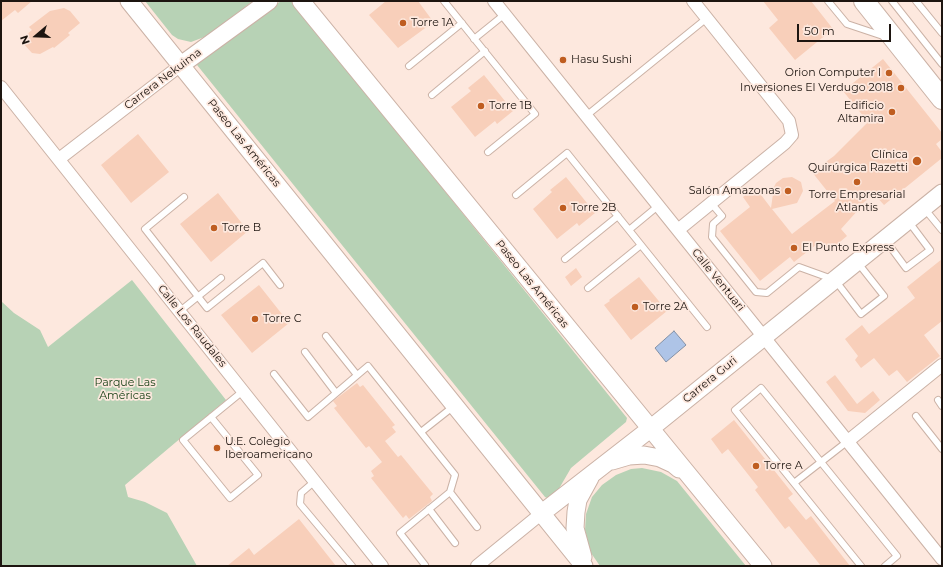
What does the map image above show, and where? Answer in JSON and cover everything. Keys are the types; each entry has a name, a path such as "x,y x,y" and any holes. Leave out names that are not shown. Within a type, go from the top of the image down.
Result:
{"main road":[{"name":"Paseo Las Américas","path":"129,1 455,406 586,566"},
{"name":"Carrera Nekuima","path":"181,66 269,1"},
{"name":"Paseo Las Américas","path":"301,1 763,566"},
{"path":"864,1 942,98"},
{"name":"Carrera Guri","path":"542,513 600,466 650,429 942,193"},
{"path":"586,566 577,540 575,528 576,512 578,500 585,486 600,466 629,456 644,455 660,458 673,464 694,480"}],"street":[{"name":"Calle Ventuari","path":"494,1 942,559"},
{"path":"678,230 785,144 792,135 789,121 693,1"},
{"name":"Carrera Nekuima","path":"59,159 181,66"},
{"name":"Calle Los Raudales","path":"1,87 382,566"},
{"path":"848,441 942,365"},
{"name":"Carrera Guri","path":"477,566 542,513"}],"lane":[{"path":"444,1 535,114 488,152"},
{"path":"828,1 847,24 895,40"},
{"path":"892,1 942,64"},
{"path":"916,1 942,33"},
{"path":"474,39 505,14"},
{"path":"586,116 707,18"},
{"path":"409,66 462,23"},
{"path":"432,95 485,51"},
{"path":"516,195 567,153 708,327"},
{"path":"184,197 145,229 207,308 263,263 280,285"},
{"path":"711,203 722,216 713,224 712,237 756,292 767,293 799,268 835,280 860,314 884,296 858,262"},
{"path":"629,230 658,206"},
{"path":"924,208 942,230"},
{"path":"565,260 618,216"},
{"path":"884,240 906,268 930,250 908,221"},
{"path":"588,288 641,245"},
{"path":"180,311 221,278"},
{"path":"326,336 357,375"},
{"path":"304,352 336,393"},
{"path":"274,374 308,417 368,366 455,475 450,492 400,533 425,565"},
{"path":"861,566 735,410 761,388 896,556 885,566"},
{"path":"211,417 258,475 230,498 183,440 211,417 243,391"},
{"path":"421,432 455,406"},
{"path":"916,416 942,449"},
{"path":"794,483 848,441"},
{"path":"315,481 301,494 300,504 352,566"},
{"path":"450,492 478,527"},
{"path":"429,509 456,543"}],"green space":[{"path":"145,1 253,1 207,36 191,42 178,39 172,35"},
{"path":"281,1 292,1 627,418 626,422 571,468 557,492 549,499 545,497 197,65 198,62"},
{"name":"Parque Las Américas","path":"132,280 226,400 125,485 128,497 145,502 167,513 197,566 1,566 1,301 14,313 40,330 48,347"},
{"path":"642,468 661,472 677,481 746,566 600,566 591,553 585,530 586,514 592,497 602,485 616,475 631,469"}],"water":[{"path":"674,331 686,345 666,362 655,348"}],"building":[{"path":"1,1 32,1 18,13 15,10 1,21"},
{"name":"Torre 1A","path":"386,1 418,1 432,20 427,25 428,26 398,48 369,15"},
{"path":"763,1 811,1 833,29 795,60 769,28 778,20"},
{"path":"64,8 70,11 80,23 68,33 70,35 54,48 53,47 40,54 32,53 20,40 32,30 29,27 50,11"},
{"path":"883,59 942,133 942,139 936,144 942,152 942,158 884,205 874,194 857,208 859,209 841,229 847,236 829,251 821,241 794,262 790,257 760,281 720,231 750,207 743,197 755,187 771,208 774,187 776,183 783,178 792,177 801,182 803,191 797,203 772,209 792,234 835,201 812,172 834,156 868,122 843,91"},
{"name":"Torre 1B","path":"484,75 513,111 497,124 495,121 475,137 451,107 471,91 468,88"},
{"path":"138,134 169,172 131,203 101,165"},
{"name":"Torre 2B","path":"566,177 595,213 579,226 577,223 557,239 533,209 552,192 550,190"},
{"name":"Torre B","path":"218,193 248,231 211,262 180,224"},
{"path":"942,259 942,321 924,335 940,356 907,382 897,370 889,376 874,358 861,368 855,360 858,356 845,339 862,325 869,334 915,298 907,287"},
{"path":"576,268 582,277 571,286 565,277"},
{"name":"Torre 2A","path":"639,277 667,311 631,340 604,305"},
{"name":"Torre C","path":"259,285 289,323 252,353 221,315"},
{"path":"835,375 857,404 873,391 880,400 865,413 848,411 826,382"},
{"path":"357,383 360,387 363,385 395,425 392,427 396,432 385,441 398,457 401,455 433,494 430,497 432,501 409,519 406,515 403,518 371,478 374,476 371,471 382,462 369,446 366,448 334,408 337,406 333,401"},
{"path":"734,420 793,494 788,498 806,520 811,516 850,566 821,566 789,526 785,529 755,490 758,487 728,449 722,454 711,439"},
{"path":"299,519 336,566 227,566 249,548 254,555"}],"place":[{"name":"Torre 1A","path":"403,23"},
{"name":"Hasu Sushi","path":"563,60"},
{"name":"Orion Computer I","path":"889,73"},
{"name":"Inversiones El Verdugo 2018","path":"901,88"},
{"name":"Torre 1B","path":"481,106"},
{"name":"Edificio Altamira","path":"892,112"},
{"name":"Clínica Quirúrgica Razetti","path":"917,161"},
{"name":"Torre Empresarial Atlantis","path":"857,182"},
{"name":"Salón Amazonas","path":"788,191"},
{"name":"Torre 2B","path":"563,208"},
{"name":"Torre B","path":"214,228"},
{"name":"El Punto Express","path":"794,248"},
{"name":"Torre 2A","path":"635,307"},
{"name":"Torre C","path":"255,319"},
{"name":"U.E. Colegio Iberoamericano","path":"217,448"},
{"name":"Torre A","path":"756,466"}]}
